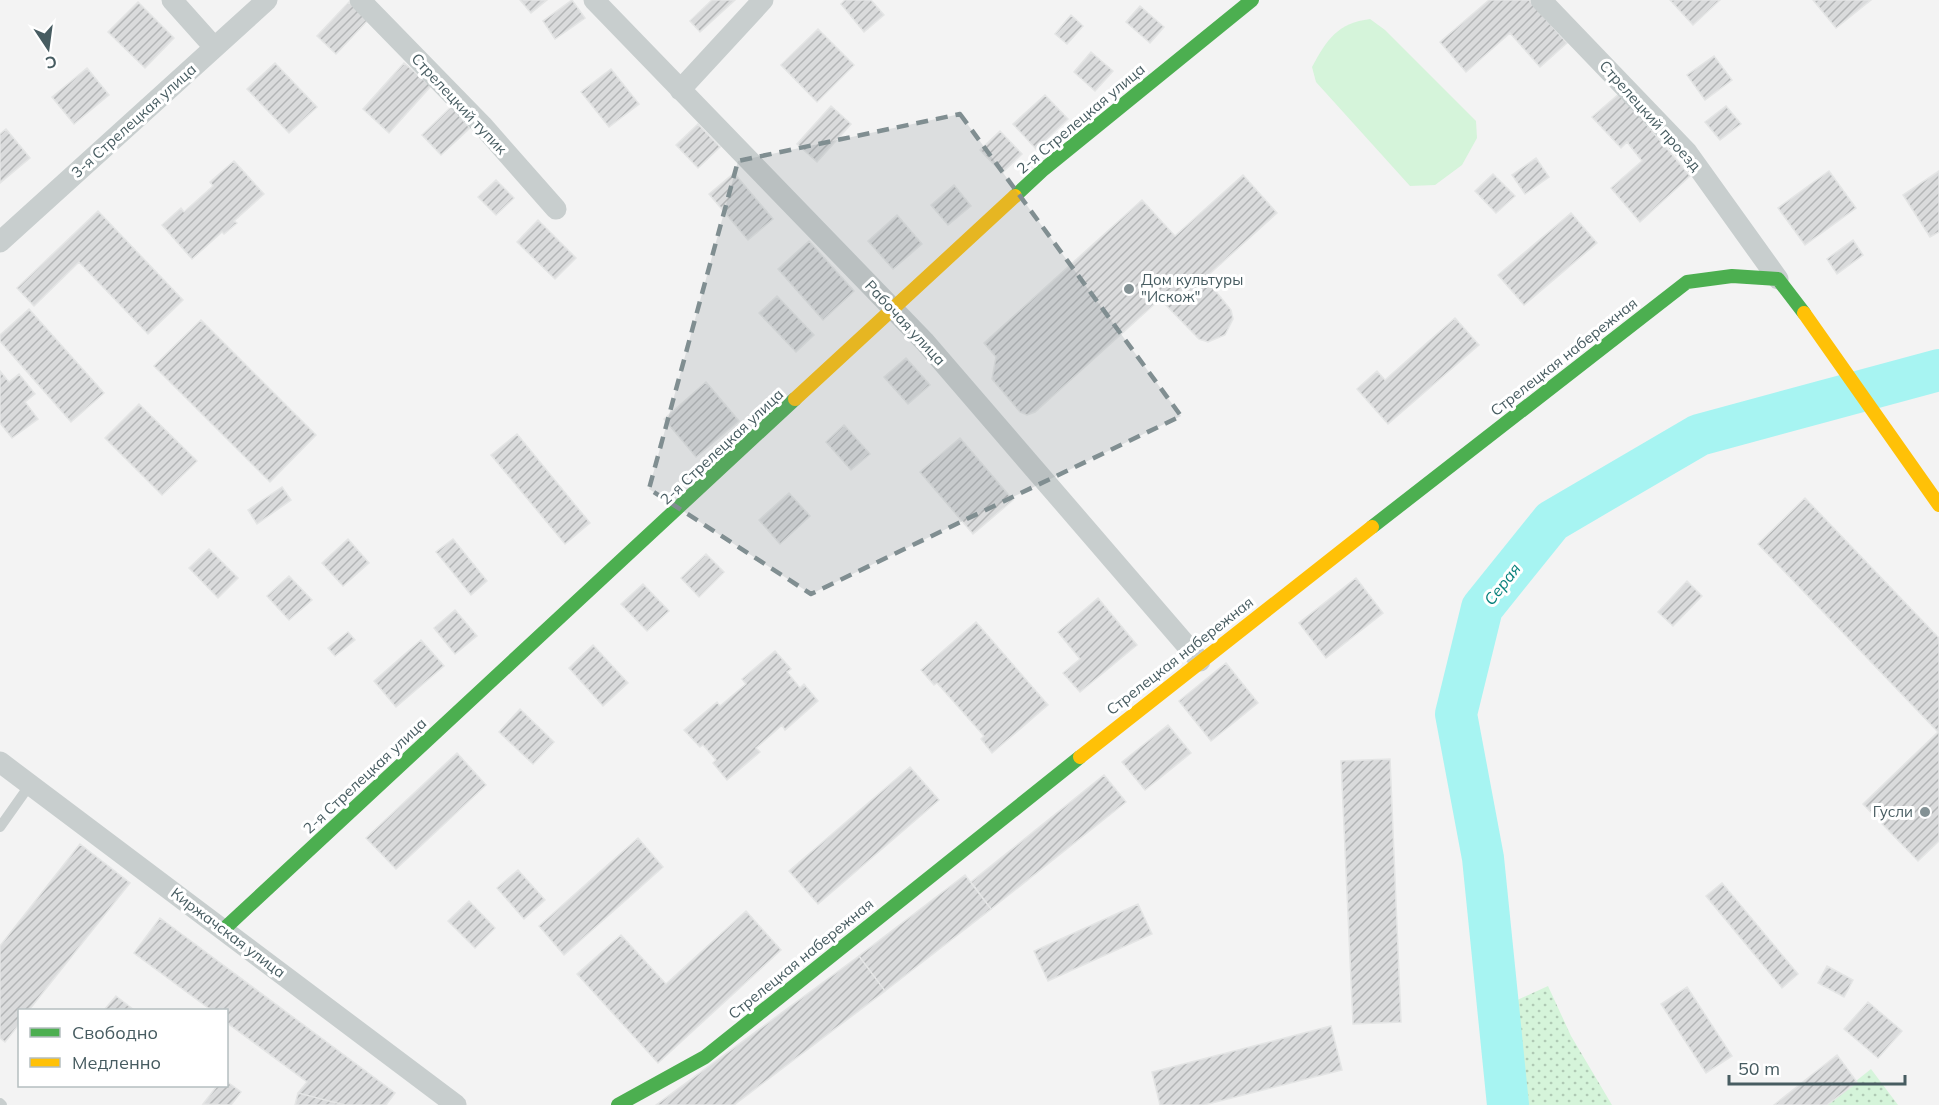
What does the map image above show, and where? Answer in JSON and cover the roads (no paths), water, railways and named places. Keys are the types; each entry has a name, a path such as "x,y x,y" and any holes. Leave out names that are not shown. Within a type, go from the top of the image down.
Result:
{"street":[{"path":"172,0 214,48"},
{"name":"3-я Стрелецкая улица","path":"0,242 267,0"},
{"name":"Стрелецкий тупик","path":"360,0 482,125 556,209"},
{"name":"Рабочая улица","path":"594,0 925,342 1200,661"},
{"path":"680,90 763,0"},
{"name":"2-я Стрелецкая улица","path":"224,929 1044,169 1252,0"},
{"name":"Стрелецкий проезд","path":"1541,0 1687,152 1814,326 1939,505"},
{"name":"Стрелецкая набережная","path":"618,1105 705,1057 1200,661 1687,282 1717,275 1746,274 1778,279"},
{"name":"Киржачская улица","path":"0,762 456,1105"}],"lane":[{"path":"0,827 29,786"}],"waterway":[{"name":"Серая","path":"1508,1105 1483,858 1456,714 1482,608 1552,521 1699,435 1939,370"}],"place":[{"name":"Дом культуры \"Искож\"","path":"1129,289"},
{"name":"Гусли","path":"1925,812"}]}
